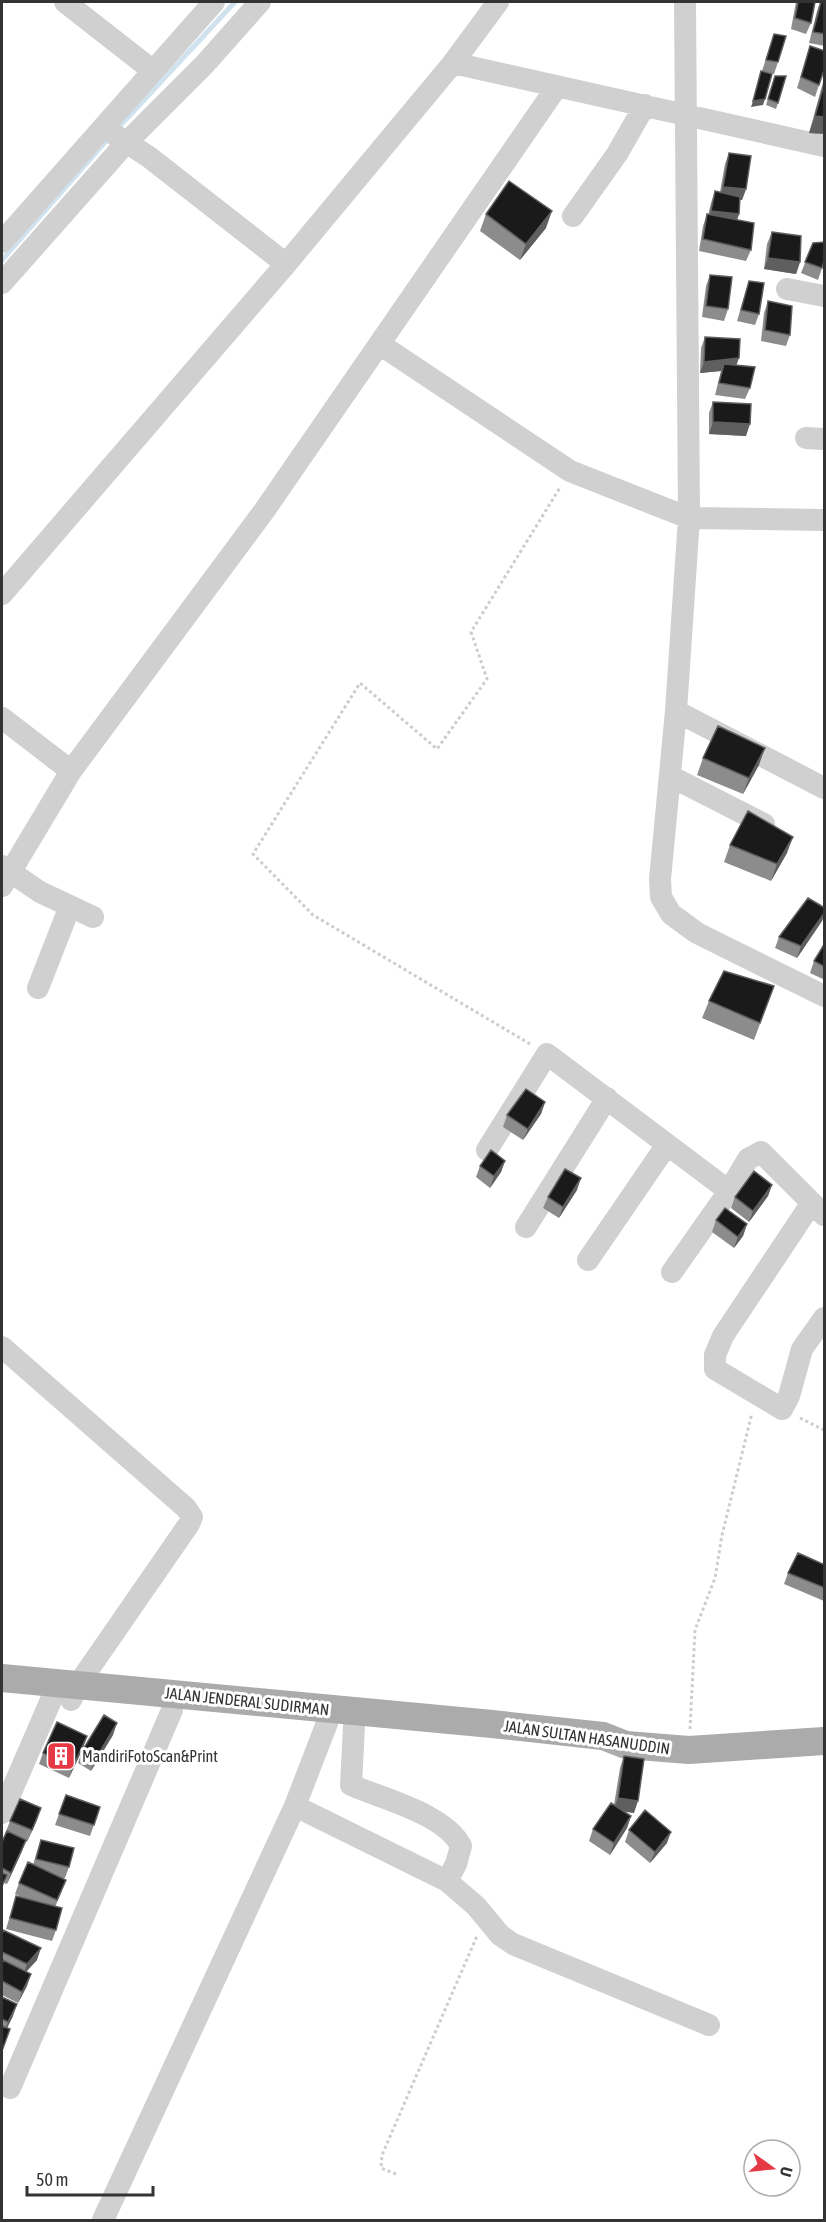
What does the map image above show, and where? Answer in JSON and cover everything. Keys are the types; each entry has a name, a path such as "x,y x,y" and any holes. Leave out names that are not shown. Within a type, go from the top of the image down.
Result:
{"main road":[{"name":"JALAN JENDERAL SUDIRMAN","path":"2,1678 66,1695 338,1720 492,1724"},
{"path":"2,1696 66,1695 172,1710 338,1720 603,1749 626,1745"},
{"name":"JALAN SULTAN HASANUDDIN","path":"492,1724 603,1736 626,1745 689,1750 825,1741"}],"street":[{"path":"65,2 152,70"},
{"path":"2,283 114,135 152,70 214,2"},
{"path":"2,242 114,135 204,65 260,2"},
{"path":"2,594 286,264 453,63 498,2"},
{"path":"685,2 689,518 676,711 660,879 661,897 671,914 697,933 825,996"},
{"path":"453,63 556,88 687,114 825,146"},
{"path":"93,917 4,874 71,771 264,511 381,345 556,88"},
{"path":"573,216 617,154 645,105"},
{"path":"114,135 149,157 286,264"},
{"path":"786,289 825,296"},
{"path":"381,345 570,471 689,518 825,520"},
{"path":"676,711 825,788"},
{"path":"2,718 71,771"},
{"path":"670,776 764,824"},
{"path":"38,988 70,906"},
{"path":"487,1150 547,1054 607,1098 666,1146 729,1191"},
{"path":"526,1227 607,1098"},
{"path":"588,1260 666,1146"},
{"path":"672,1272 729,1191 748,1159 761,1152 818,1210 723,1336 715,1355 715,1369 782,1409 789,1396 802,1349 825,1318"},
{"path":"2,1347 186,1508 192,1517 66,1695 2,1812"},
{"path":"10,2088 172,1710"},
{"path":"103,2220 295,1806 338,1720"},
{"path":"338,1720 351,1785 429,1817 456,1837 461,1846 456,1864 447,1881"},
{"path":"295,1806 447,1881 476,1906 488,1923 513,1944 709,2025"}],"path":[{"path":"547,1054 313,915 253,854 360,683 437,749 487,679 471,632 570,471"},
{"path":"689,1750 695,1630 715,1578 722,1535 756,1394"},
{"path":"782,1409 825,1430"},
{"path":"396,2174 381,2168 382,2155 474,1941 488,1923"}],"building":[{"path":"798,2 815,2 811,23 795,18"},
{"path":"821,2 825,2 825,34 813,32"},
{"path":"774,34 786,36 778,62 766,60"},
{"path":"810,46 825,51 825,67 819,85 801,77"},
{"path":"761,71 772,74 765,99 753,101"},
{"path":"775,76 786,76 778,103 768,99"},
{"path":"825,81 825,117 815,116"},
{"path":"729,153 751,156 746,189 723,187"},
{"path":"509,181 552,211 526,244 486,214"},
{"path":"715,191 740,197 739,214 711,211"},
{"path":"707,214 754,223 751,250 703,239"},
{"path":"772,232 801,236 800,262 768,258"},
{"path":"825,242 822,268 805,262 813,243"},
{"path":"710,275 732,277 728,309 706,306"},
{"path":"749,281 764,283 759,314 741,310"},
{"path":"768,301 792,306 790,335 765,330"},
{"path":"705,337 740,339 739,358 704,362"},
{"path":"724,364 755,367 750,388 719,383"},
{"path":"713,402 751,404 750,424 713,422"},
{"path":"718,726 765,748 749,778 703,758"},
{"path":"748,811 793,837 777,864 730,845"},
{"path":"808,898 825,908 825,912 801,946 779,937"},
{"path":"825,943 825,967 814,961"},
{"path":"724,971 774,986 760,1023 709,1001"},
{"path":"526,1089 545,1102 528,1129 507,1115"},
{"path":"491,1150 505,1161 494,1176 480,1166"},
{"path":"565,1169 581,1178 563,1207 548,1197"},
{"path":"754,1171 772,1185 753,1211 735,1197"},
{"path":"725,1208 747,1224 738,1237 716,1220"},
{"path":"798,1553 825,1565 825,1588 788,1573"},
{"path":"104,1715 117,1723 95,1760 82,1751"},
{"name":"MandiriFotoScan&Print","path":"57,1722 87,1736 73,1767 43,1753"},
{"path":"624,1756 644,1759 638,1801 618,1798"},
{"path":"66,1795 100,1807 94,1825 59,1814"},
{"path":"20,1799 41,1808 32,1830 10,1821"},
{"path":"611,1803 631,1816 614,1843 593,1829"},
{"path":"645,1810 671,1832 655,1852 629,1830"},
{"path":"7,1831 26,1840 11,1873 2,1868 2,1842"},
{"path":"41,1840 74,1848 69,1867 36,1859"},
{"path":"28,1862 66,1880 57,1900 19,1883"},
{"path":"2,1873 7,1875 2,1886"},
{"path":"16,1896 62,1908 56,1930 10,1918"},
{"path":"3,1930 41,1948 27,1964 2,1952"},
{"path":"3,1960 31,1974 22,1992 2,1981"},
{"path":"2,1997 17,2004 8,2022 2,2019"},
{"path":"2,2026 10,2029 3,2048 2,2048"}],"waterway":[{"path":"118,128 235,2"},
{"path":"2,260 106,141"}],"place":[{"name":"MandiriFotoScan&Print","path":"61,1756"}]}
